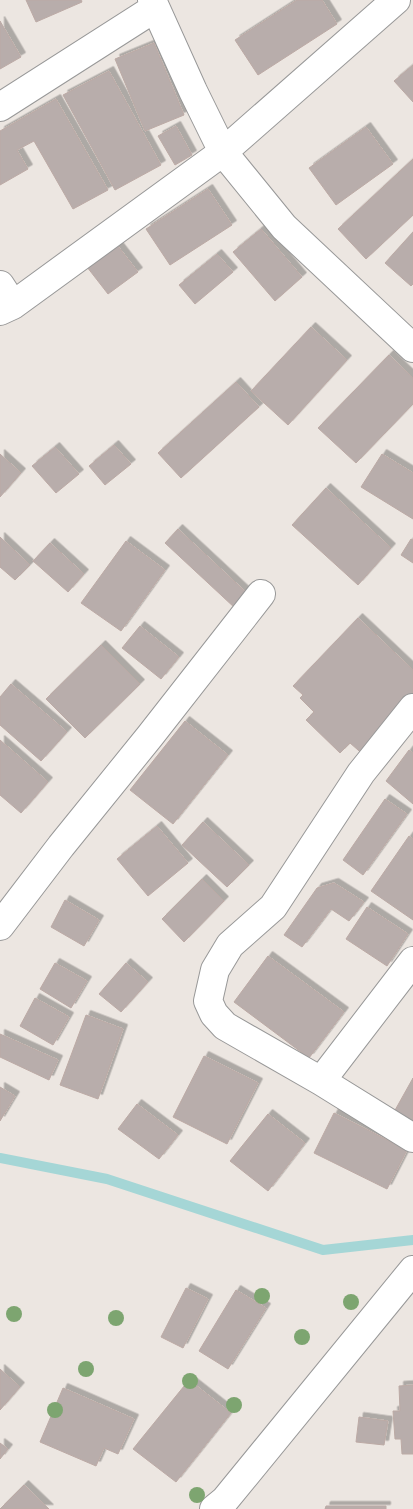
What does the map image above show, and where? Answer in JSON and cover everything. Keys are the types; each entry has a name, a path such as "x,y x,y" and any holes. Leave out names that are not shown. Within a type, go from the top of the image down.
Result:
{"street":[{"path":"4,300 223,152 396,0"},
{"path":"0,107 154,4 223,152 284,227 413,348"},
{"path":"0,926 261,594"},
{"path":"413,708 361,773 273,908 230,944 215,970 208,1001 214,1014 225,1026 413,1138"},
{"path":"321,1082 413,961"},
{"path":"214,1509 224,1500 413,1270"}],"building":[{"path":"26,0 81,0 82,2 36,22"},
{"path":"297,0 322,0 337,24 258,75 235,40"},
{"path":"0,21 21,57 0,69"},
{"path":"154,43 184,115 145,131 115,59"},
{"path":"413,65 413,102 394,81"},
{"path":"109,71 161,165 115,190 63,95"},
{"path":"56,99 108,190 73,209 34,141 17,150 28,169 0,185 0,131"},
{"path":"176,126 192,155 175,165 158,136"},
{"path":"366,127 393,164 336,205 309,168"},
{"path":"413,159 413,215 366,259 338,229"},
{"path":"208,189 232,225 170,265 146,229"},
{"path":"261,229 302,277 275,301 233,252"},
{"path":"413,232 413,284 411,286 385,263"},
{"path":"117,245 138,272 108,294 87,267"},
{"path":"217,254 233,272 195,304 179,285"},
{"path":"311,327 347,360 288,425 251,391"},
{"path":"389,355 413,378 413,404 356,463 318,428"},
{"path":"236,382 259,407 181,478 158,453"},
{"path":"114,445 131,464 105,485 89,466"},
{"path":"55,447 79,474 56,493 32,466"},
{"path":"0,454 21,473 0,497"},
{"path":"382,454 413,473 413,519 361,487"},
{"path":"326,488 391,548 358,585 292,525"},
{"path":"178,529 250,596 236,609 165,543"},
{"path":"0,537 30,565 15,580 0,567"},
{"path":"411,539 413,540 413,563 401,555"},
{"path":"126,541 165,570 121,631 81,603"},
{"path":"50,543 84,574 68,592 33,561"},
{"path":"358,618 413,670 413,693 392,714 366,757 350,743 340,753 306,720 314,712 300,698 303,695 293,686"},
{"path":"140,626 179,657 161,679 122,648"},
{"path":"101,645 140,684 85,738 46,699"},
{"path":"11,684 67,732 41,761 0,725 0,697"},
{"path":"185,721 228,755 173,824 130,790"},
{"path":"0,740 48,782 21,813 0,795"},
{"path":"409,750 413,753 413,804 386,781"},
{"path":"385,799 407,814 363,875 343,860"},
{"path":"203,822 249,865 227,887 182,845"},
{"path":"157,826 188,863 148,896 117,859"},
{"path":"409,836 413,839 413,920 371,891"},
{"path":"202,879 224,901 184,942 162,919"},
{"path":"334,883 364,902 349,921 331,909 302,947 284,935 317,888"},
{"path":"65,900 99,920 84,946 51,927"},
{"path":"367,907 408,934 387,966 346,939"},
{"path":"268,956 344,1012 309,1058 234,1002"},
{"path":"55,963 87,981 71,1008 40,989"},
{"path":"126,963 148,982 121,1012 99,994"},
{"path":"35,998 69,1017 53,1045 20,1026"},
{"path":"86,1015 123,1029 98,1099 60,1085"},
{"path":"0,1034 58,1060 49,1080 0,1057"},
{"path":"204,1056 258,1083 227,1144 173,1117"},
{"path":"413,1078 413,1122 394,1112"},
{"path":"0,1087 15,1096 0,1121"},
{"path":"137,1104 178,1135 159,1159 118,1129"},
{"path":"334,1113 407,1150 387,1189 314,1153"},
{"path":"268,1114 305,1143 268,1191 230,1161"},
{"path":"186,1288 208,1299 183,1348 161,1337"},
{"path":"236,1290 266,1308 228,1369 199,1351"},
{"path":"0,1369 20,1387 0,1410"},
{"path":"189,1380 231,1413 176,1482 133,1449"},
{"path":"413,1385 413,1454 402,1454 401,1439 395,1439 393,1411 400,1411 399,1386"},
{"path":"63,1388 134,1419 118,1454 104,1448 96,1466 40,1442"},
{"path":"359,1417 388,1421 384,1445 356,1442"},
{"path":"0,1443 8,1449 0,1459"},
{"path":"24,1485 49,1509 0,1509"},
{"path":"326,1506 386,1506 386,1509 325,1509"}],"waterway":[{"path":"0,1158 107,1179 323,1250 413,1240"}]}
